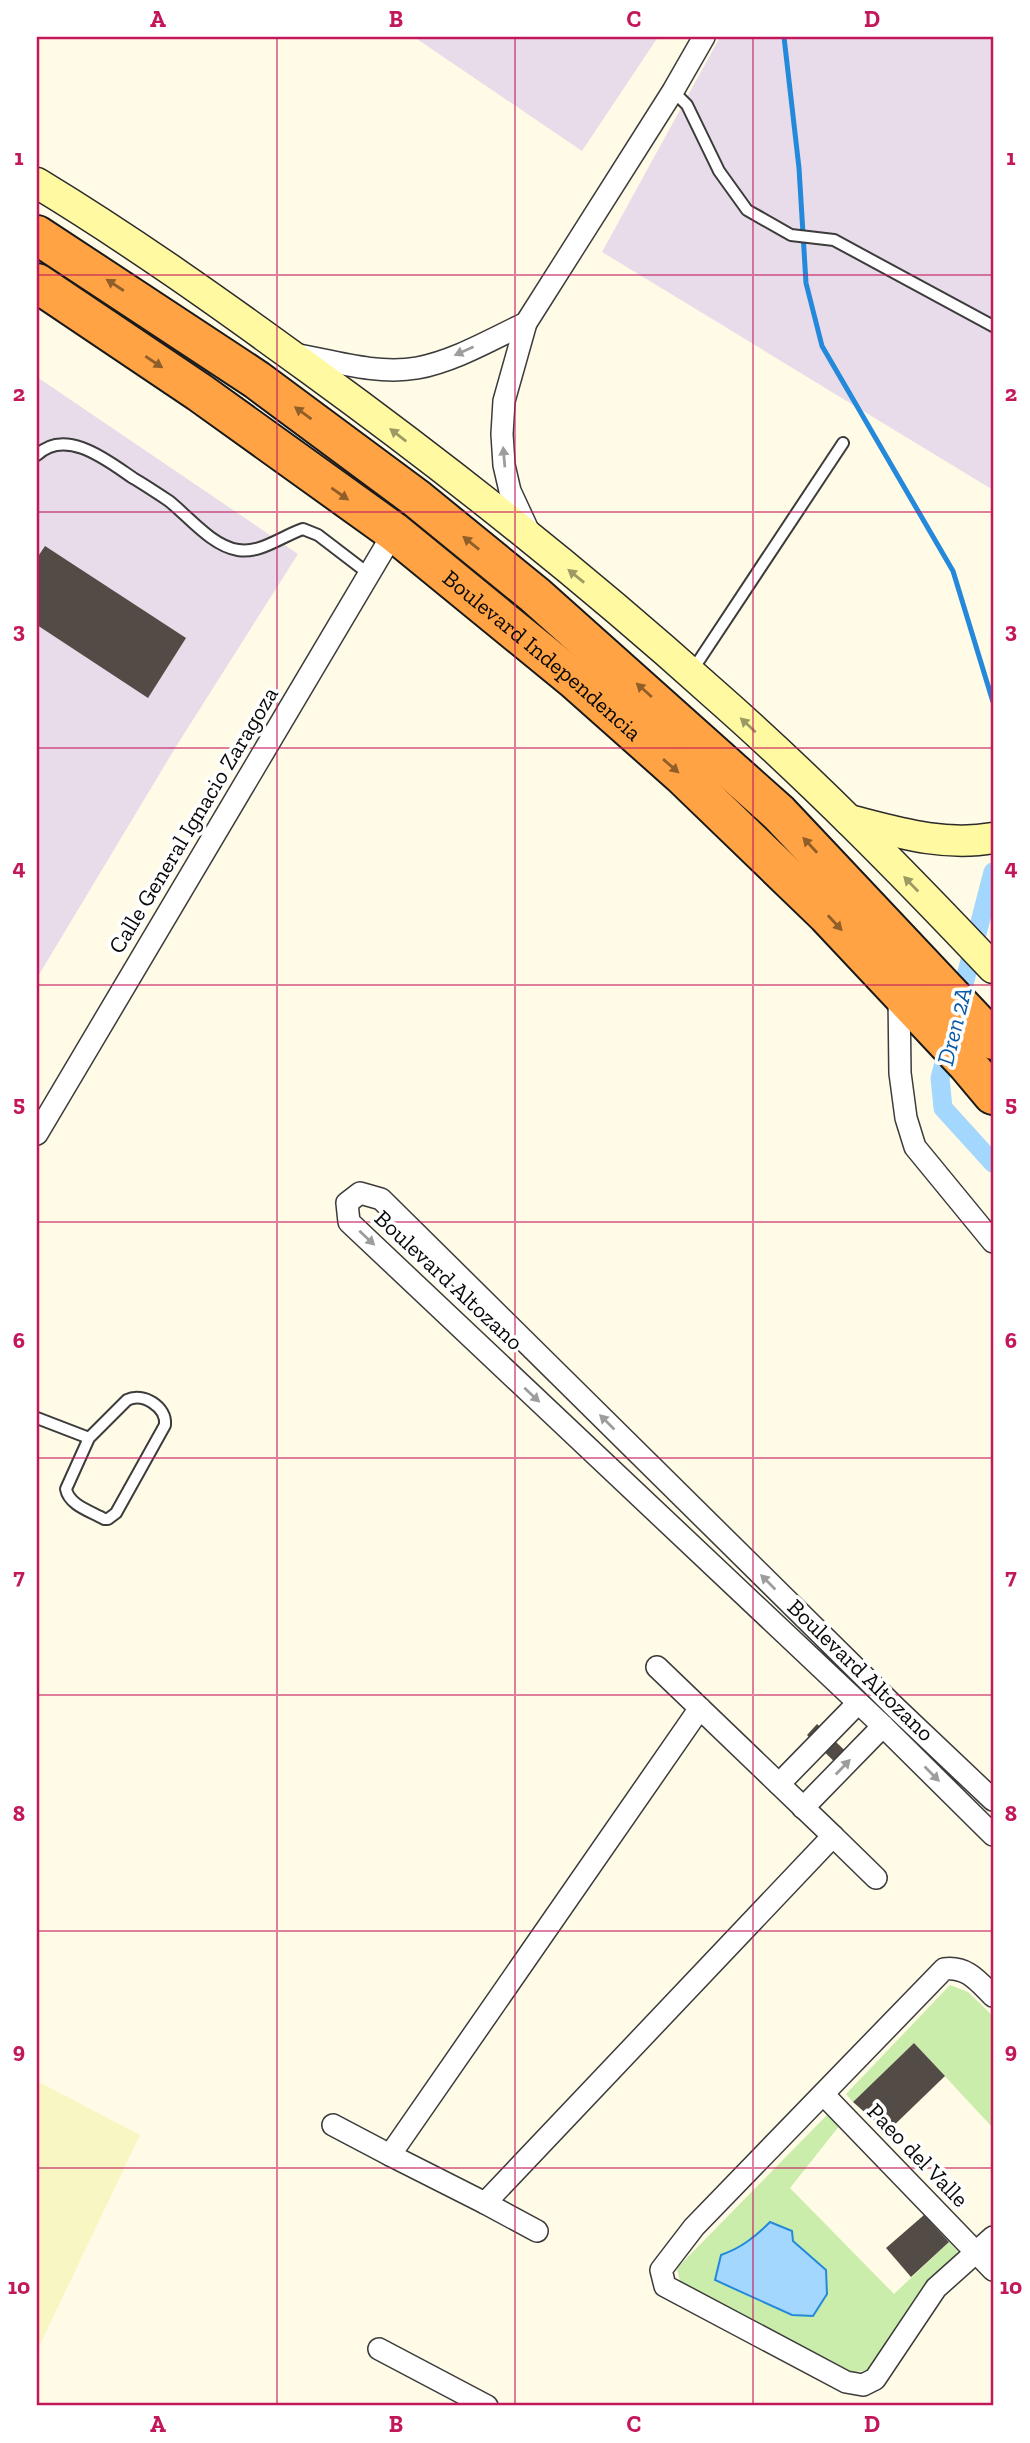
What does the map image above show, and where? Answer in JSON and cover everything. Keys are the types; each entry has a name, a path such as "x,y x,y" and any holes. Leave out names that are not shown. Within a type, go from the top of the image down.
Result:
{"highway":[{"name":"Boulevard Independencia","path":"37,235 257,380 416,498 535,595 779,813 941,985 979,1042 993,1094"},
{"name":"Boulevard Independencia","path":"37,283 199,392 394,532 575,680 682,775 827,915 938,1032 979,1042"}],"main road":[{"path":"37,183 153,256 288,353 384,424 621,612 849,820 992,966"},
{"path":"849,820 920,838 962,842 992,838"}],"street":[{"path":"535,543 510,491 504,465 502,434 504,401 526,323 673,91 704,37"},
{"path":"288,353 377,369 416,368 447,359 526,323"},
{"name":"Calle General Ignacio Zaragoza","path":"37,1134 394,532"},
{"path":"899,991 900,1073 906,1118 915,1147 993,1242"},
{"name":"Boulevard Altozano","path":"993,1800 897,1709 382,1199 359,1193 347,1203 349,1222 883,1726 993,1835"},
{"path":"657,1667 876,1878"},
{"path":"779,1784 858,1703"},
{"path":"390,2155 700,1708"},
{"path":"803,1808 883,1726"},
{"path":"485,2203 833,1836"},
{"path":"993,1996 970,1973 954,1968 944,1969 694,2227 661,2270 665,2286 846,2382 863,2385 875,2379 936,2288 993,2237"},
{"name":"Paeo del Valle","path":"824,2095 993,2270"},
{"path":"333,2125 537,2231"},
{"path":"379,2349 455,2398 487,2406"}],"lane":[{"path":"673,91 687,105 719,171 747,210 791,235 834,240 993,326"},
{"path":"690,673 843,443"},
{"path":"37,455 42,450 58,446 72,446 94,452 166,499 222,545 247,551 303,529 318,535 369,574"},
{"path":"133,1397 162,1409 165,1415 165,1424 116,1513 108,1519 71,1500 66,1493 89,1438 133,1397"},
{"path":"37,1418 89,1438"}],"shaded area":[{"path":"414,37 658,37 582,151"},
{"path":"720,37 993,37 993,490 602,252"},
{"path":"37,377 298,554 177,745 37,978"},
{"path":"37,2081 140,2135 37,2351"}],"green space":[{"path":"950,1985 968,1992 993,2016 993,2128 914,2043 853,2102 846,2094"},
{"path":"827,2115 840,2125 790,2188 894,2294 949,2242 959,2253 910,2306 869,2370 849,2373 680,2281 677,2268"}],"water":[{"path":"770,2222 792,2231 793,2241 826,2270 827,2294 813,2316 792,2315 715,2280 721,2255 747,2242"}],"building":[{"path":"45,546 186,638 148,698 37,625 37,558"},
{"path":"817,1724 857,1762 846,1773 807,1735"},
{"path":"914,2043 945,2076 887,2132 853,2102"},
{"path":"924,2215 949,2242 911,2277 886,2248"}],"waterway":[{"path":"784,37 799,168 806,283 822,346 953,571 993,702"},
{"name":"Dren 2A","path":"958,1007 993,872"},
{"name":"Dren 2A","path":"949,1043 940,1078 943,1108 993,1163"}]}
